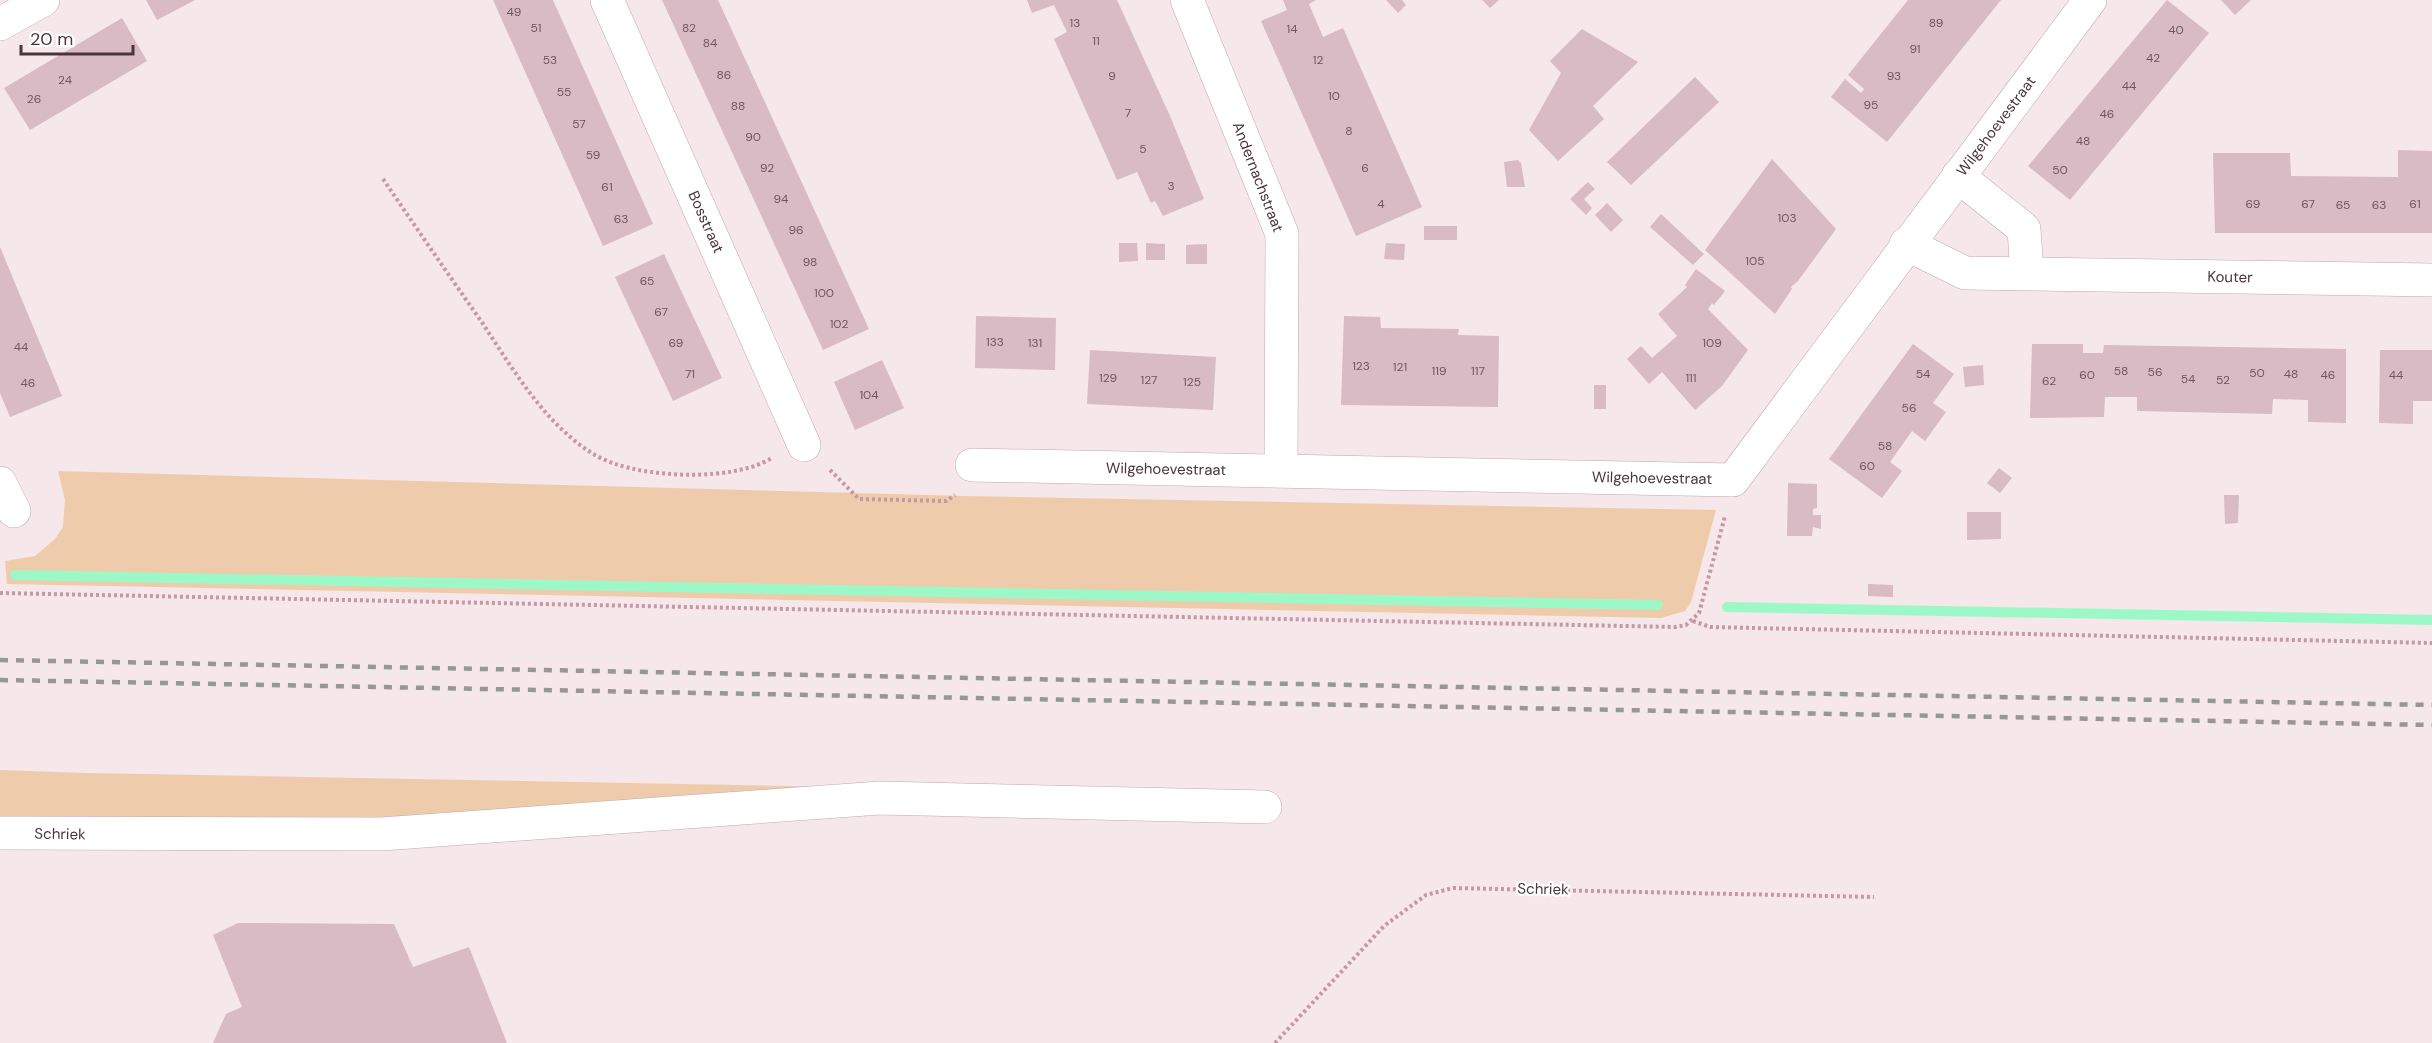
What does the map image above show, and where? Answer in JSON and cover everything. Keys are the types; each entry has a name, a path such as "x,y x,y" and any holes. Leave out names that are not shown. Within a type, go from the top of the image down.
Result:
{"street":[{"path":"0,24 43,0"},
{"name":"Bosstraat","path":"607,0 804,445"},
{"name":"Andernachstraat","path":"1187,0 1282,234 1281,471"},
{"name":"Wilgehoevestraat","path":"968,478 1281,471 1732,480 2090,0"},
{"path":"1958,176 2024,229 2027,274"},
{"name":"Kouter","path":"1906,244 1965,273 2432,280"},
{"name":"Schriek","path":"0,833 382,834 880,798 1265,807"}],"path":[{"path":"383,179 544,411 568,436 597,456 630,468 672,473 713,474 751,468 804,445 859,499 946,501 968,478"},
{"path":"0,593 1675,627 1693,621 1699,613 1732,480"},
{"path":"1693,621 1710,627 2432,643"},
{"name":"Schriek","path":"1275,1043 1384,926 1426,895 1453,888 1874,897"}],"shaded area":[{"path":"58,471 964,496 1716,510 1691,602 1685,611 1661,618 7,584 5,561 35,556 55,539 63,527 65,500"},
{"path":"0,770 850,787 374,820 0,816"}],"building":[{"path":"146,0 195,0 157,20"},
{"path":"493,0 553,0 653,224 603,246"},
{"path":"662,0 718,0 869,329 823,350"},
{"path":"1027,0 1117,0 1170,116 1204,199 1163,216 1155,201 1151,203 1137,172 1117,180 1054,39 1067,32 1054,5 1032,13"},
{"path":"1283,0 1316,0 1309,4 1323,37 1343,28 1422,207 1356,236 1261,21 1287,10"},
{"path":"1386,0 1402,0 1406,5 1398,13"},
{"path":"1482,0 1499,0 1490,8"},
{"path":"1908,0 2001,0 1887,142 1831,97 1845,79 1861,93 1864,89 1848,75"},
{"path":"2167,0 2209,33 2070,200 2028,166"},
{"path":"2221,0 2251,0 2235,15"},
{"path":"122,18 147,61 30,130 4,88"},
{"path":"1582,29 1638,62 1593,106 1604,119 1558,161 1529,130 1561,73 1550,61"},
{"path":"1695,77 1719,102 1631,185 1607,162"},
{"path":"2398,150 2432,151 2432,233 2215,233 2213,153 2290,153 2291,176 2398,177"},
{"path":"1772,159 1836,229 1798,281 1791,287 1792,289 1775,314 1705,250"},
{"path":"1518,160 1521,163 1525,187 1507,187 1504,162"},
{"path":"1588,182 1595,189 1584,199 1592,208 1586,215 1570,199"},
{"path":"1607,203 1623,220 1611,232 1595,215"},
{"path":"1661,214 1704,254 1693,265 1650,227"},
{"path":"1424,226 1457,226 1457,240 1424,240"},
{"path":"1119,243 1137,243 1138,261 1119,262"},
{"path":"1146,243 1165,244 1165,260 1146,260"},
{"path":"1386,243 1405,244 1404,260 1384,259"},
{"path":"1207,244 1207,264 1186,264 1186,245"},
{"path":"0,247 62,396 10,417 0,393"},
{"path":"664,254 722,378 673,401 615,277"},
{"path":"1696,269 1725,291 1708,309 1748,350 1722,386 1695,410 1662,372 1649,384 1627,359 1641,346 1652,358 1677,336 1658,314 1687,287 1685,285"},
{"path":"976,316 1056,318 1055,370 975,368"},
{"path":"1344,316 1380,317 1381,328 1459,329 1458,335 1499,336 1498,407 1341,405"},
{"path":"1913,344 1954,374 1933,403 1946,412 1925,441 1912,431 1890,462 1902,471 1882,498 1829,459"},
{"path":"2032,344 2083,344 2083,353 2103,353 2104,345 2346,349 2346,423 2308,422 2308,400 2273,399 2272,414 2137,411 2137,397 2105,397 2104,417 2030,418"},
{"path":"1090,350 1216,357 1213,410 1087,404"},
{"path":"2380,350 2432,350 2432,401 2413,401 2413,424 2379,423"},
{"path":"882,360 904,408 855,430 834,382"},
{"path":"1983,365 1984,385 1965,387 1963,367"},
{"path":"1594,385 1606,385 1606,409 1594,409"},
{"path":"1999,468 2012,478 2000,493 1987,483"},
{"path":"1788,483 1817,484 1817,508 1813,509 1813,515 1821,515 1821,529 1813,527 1812,536 1787,536"},
{"path":"2224,495 2239,495 2238,523 2225,524"},
{"path":"1967,512 2001,512 2001,539 1967,540"},
{"path":"1868,584 1893,585 1893,597 1868,596"},
{"path":"238,923 394,924 413,967 469,947 507,1043 213,1043 226,1014 242,1007 213,935"}],"waterway":[{"path":"15,575 1658,605"},
{"path":"1727,607 2432,620"}],"railway":[{"path":"0,660 2432,705"},
{"path":"0,680 2432,725"}]}
